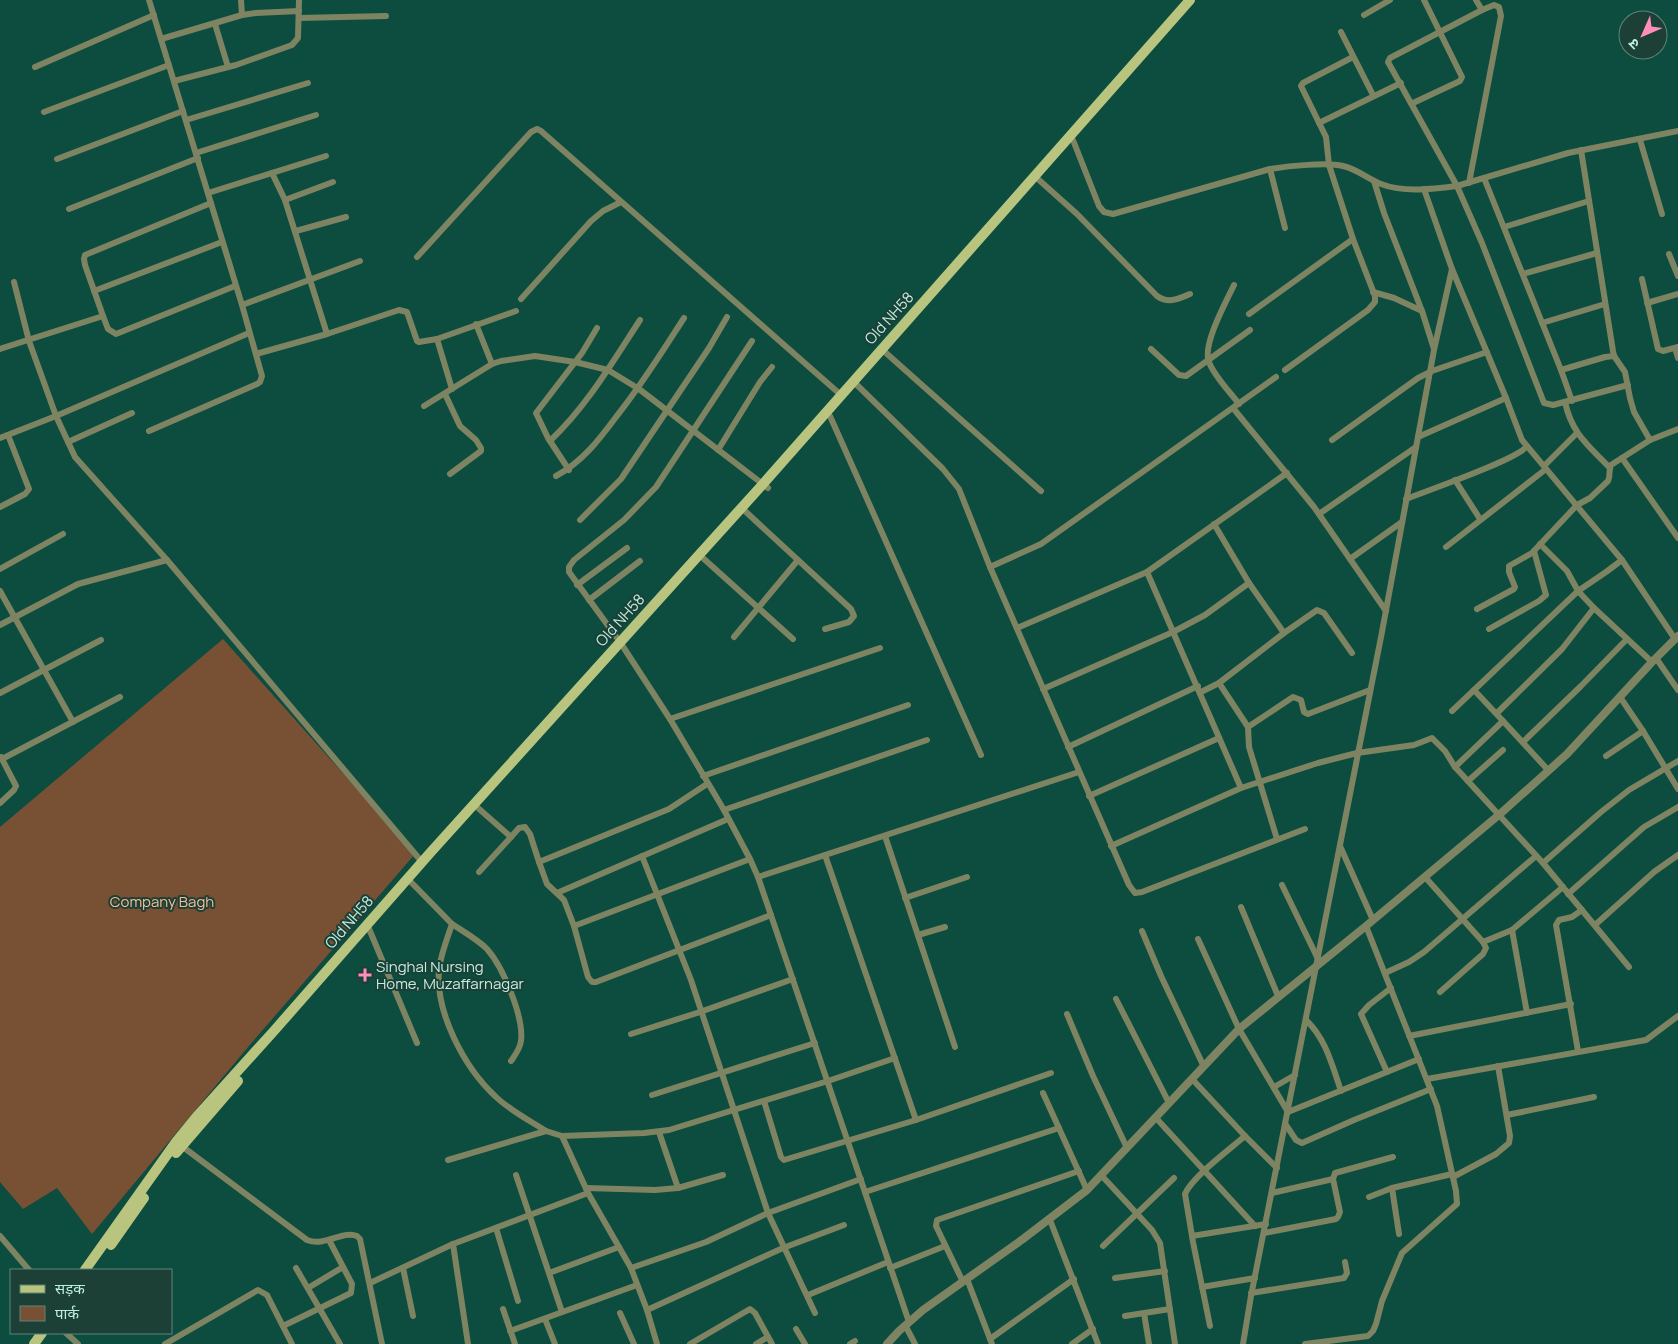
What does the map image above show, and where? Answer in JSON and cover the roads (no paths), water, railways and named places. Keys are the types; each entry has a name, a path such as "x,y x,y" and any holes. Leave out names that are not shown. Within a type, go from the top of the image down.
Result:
{"main road":[{"name":"Old NH58","path":"93,1269 100,1255 179,1144 409,880 857,386 1039,180 1071,138 1190,0"},
{"name":"Old NH58","path":"622,644 704,559 841,395 1071,138 1198,0"},
{"name":"Old NH58","path":"409,880 422,862 472,811"},
{"name":"Old NH58","path":"86,1269 100,1255"}],"street":[{"path":"149,0 262,376 260,382 149,431"},
{"path":"241,0 242,15"},
{"path":"174,81 228,67 292,45 298,38 299,0"},
{"path":"1364,14 1390,0"},
{"path":"1413,103 1460,81 1462,77 1424,0"},
{"path":"1476,0 1482,10"},
{"path":"1468,183 1501,16 1501,11 1497,6 1482,10 1440,32 1389,59 1389,63 1458,186 1506,302 1544,403 1550,406 1628,385"},
{"path":"161,39 242,15 256,13 386,16"},
{"path":"35,67 154,15"},
{"path":"215,24 228,67"},
{"path":"1341,32 1374,95"},
{"path":"1285,370 1368,310 1375,302 1373,292 1352,240 1329,165 1326,137 1301,84 1354,57"},
{"path":"44,112 169,65"},
{"path":"1319,123 1401,82"},
{"path":"186,120 308,83"},
{"path":"57,159 183,111"},
{"path":"69,209 197,156 316,115"},
{"path":"416,257 533,130 537,129 841,395"},
{"path":"1071,138 1099,206 1107,214 1113,214 1270,169 1288,166 1345,166 1374,181 1394,188 1436,189 1458,186 1581,150 1640,140 1678,131"},
{"path":"1640,140 1662,214"},
{"path":"1581,150 1614,356 1625,372 1634,412 1650,440"},
{"path":"208,193 326,156"},
{"path":"1270,169 1285,228"},
{"path":"272,173 285,200 296,231 309,280 327,334"},
{"path":"1476,609 1514,589 1509,566 1534,551 1577,505 1590,498 1610,478 1610,468 1577,434 1569,419 1568,402 1561,370 1484,178"},
{"path":"1039,180 1077,214 1157,296 1168,301 1190,294"},
{"path":"1374,181 1384,213 1422,311 1434,350"},
{"path":"285,200 333,182"},
{"path":"887,1344 907,1323 923,1310 1050,1220 1088,1190 1126,1148 1193,1080 1239,1028 1317,963 1370,923 1500,814 1597,723 1677,637 1622,560 1522,440 1452,270 1424,189"},
{"path":"521,298 591,221 603,211 621,202"},
{"path":"1504,227 1589,202"},
{"path":"211,203 85,255 85,265 102,316 108,329 116,334 235,286"},
{"path":"296,231 346,217"},
{"path":"1249,314 1352,240"},
{"path":"94,291 222,242"},
{"path":"1523,274 1597,253"},
{"path":"1669,254 1678,276"},
{"path":"242,305 360,262"},
{"path":"1244,1344 1252,1293 1432,371 1434,350 1452,270"},
{"path":"1642,279 1658,349 1663,351 1676,347 1678,358"},
{"path":"14,282 29,340 56,416 80,464 94,477 168,560 422,862"},
{"path":"1234,285 1207,349 1208,360 1236,406 1319,514 1386,611"},
{"path":"1373,292 1394,298 1422,311"},
{"path":"1648,303 1678,294"},
{"path":"1542,323 1605,304"},
{"path":"256,354 403,310 407,312 417,341 423,342 437,339 516,311"},
{"path":"0,349 102,316"},
{"path":"580,520 621,478 709,348 727,317"},
{"path":"556,476 568,470 598,441 638,389 684,318"},
{"path":"550,441 586,402 640,320"},
{"path":"476,324 492,364"},
{"path":"568,470 536,413 598,328"},
{"path":"1151,349 1182,376 1189,374 1250,330"},
{"path":"0,438 249,333"},
{"path":"437,339 452,389"},
{"path":"752,341 656,486 624,520 571,564 569,572 622,644 670,719 750,858 848,1140 914,1344"},
{"path":"1332,440 1407,385 1432,371 1487,352"},
{"path":"886,353 1041,491"},
{"path":"424,406 492,364 501,361 535,356 575,362 608,370 638,389 765,486"},
{"path":"1561,370 1614,356"},
{"path":"718,450 760,382 772,367"},
{"path":"990,566 1041,544 1276,377"},
{"path":"857,386 952,479 959,489 1089,796 1128,885 1135,893 1138,894 1305,829"},
{"path":"445,394 460,426 476,440 481,448 481,451 450,474"},
{"path":"1418,437 1506,398"},
{"path":"68,442 132,413"},
{"path":"830,416 981,755"},
{"path":"1610,468 1650,440 1678,429"},
{"path":"1446,547 1545,468 1577,434"},
{"path":"0,507 25,494 29,489 8,435"},
{"path":"1319,514 1416,447"},
{"path":"1406,499 1520,452 1526,447"},
{"path":"1622,458 1678,538"},
{"path":"1017,628 1147,572 1287,473"},
{"path":"1455,480 1480,519"},
{"path":"745,512 850,609 854,616 849,622 825,630"},
{"path":"1350,559 1402,522"},
{"path":"1214,524 1249,583 1284,633"},
{"path":"0,569 63,534"},
{"path":"1540,544 1566,571 1578,591 1594,608 1627,639 1654,660 1678,690"},
{"path":"578,585 627,548"},
{"path":"1489,629 1546,595 1534,551"},
{"path":"704,559 793,639"},
{"path":"0,625 78,584 168,560"},
{"path":"734,636 798,560"},
{"path":"1452,712 1578,591 1622,560"},
{"path":"589,600 640,562"},
{"path":"1147,572 1241,788"},
{"path":"1043,689 1173,632 1205,615 1249,583"},
{"path":"0,591 73,722"},
{"path":"1497,713 1562,649 1594,608"},
{"path":"1068,747 1199,689 1219,683 1314,611 1320,611 1352,653"},
{"path":"1523,742 1627,639"},
{"path":"0,693 101,640"},
{"path":"670,719 880,648"},
{"path":"1219,683 1248,727 1249,747 1258,782 1277,839"},
{"path":"1248,727 1296,696 1300,700 1304,712 1308,714 1370,690"},
{"path":"1474,690 1548,770"},
{"path":"0,802 16,786 1,758 120,697"},
{"path":"1620,697 1678,789"},
{"path":"703,776 908,705"},
{"path":"1455,767 1503,721"},
{"path":"1606,756 1643,731"},
{"path":"1089,796 1219,738"},
{"path":"1111,846 1258,782 1357,753 1414,745 1432,738 1445,751 1455,767 1543,863 1629,966"},
{"path":"724,810 927,740"},
{"path":"1468,781 1503,750"},
{"path":"1543,863 1618,798 1644,780 1678,761"},
{"path":"758,877 1079,772"},
{"path":"539,862 669,809 707,784"},
{"path":"1568,894 1644,827 1678,807"},
{"path":"472,811 511,837"},
{"path":"557,893 728,819"},
{"path":"479,872 519,828 525,827 530,834 547,884 564,900 574,926 588,977 592,982 599,982 771,915"},
{"path":"885,836 955,1047"},
{"path":"1305,1344 1334,1342 1371,1334 1402,1252 1457,1204 1453,1175 1437,1106 1385,973 1370,923 1340,845"},
{"path":"1595,925 1654,872 1678,855"},
{"path":"642,856 679,950 768,1213 815,1313"},
{"path":"825,856 916,1120"},
{"path":"1385,973 1409,962 1536,856"},
{"path":"574,926 750,858"},
{"path":"906,898 968,877"},
{"path":"1425,877 1483,942 1486,948 1483,954 1440,992"},
{"path":"409,880 452,924 478,941 494,958 501,970 519,1016 521,1030 521,1042 511,1061"},
{"path":"1282,885 1317,963"},
{"path":"1483,942 1512,930 1563,887"},
{"path":"1241,906 1278,996"},
{"path":"1578,1051 1556,923 1559,920 1572,917 1582,910"},
{"path":"452,924 442,952 439,986 451,1032 466,1062 496,1098 546,1131 562,1136 660,1132 678,1128 895,1058"},
{"path":"369,927 417,1043"},
{"path":"918,936 945,927"},
{"path":"1512,930 1526,1013"},
{"path":"1142,931 1204,1067"},
{"path":"1198,939 1239,1028 1288,1112"},
{"path":"631,1034 793,979"},
{"path":"1387,1072 1361,1014 1369,1005 1391,988"},
{"path":"1116,999 1169,1103"},
{"path":"1409,1036 1570,1004"},
{"path":"1067,1014 1126,1148"},
{"path":"1427,1079 1646,1040 1678,1016"},
{"path":"1306,1020 1322,1039 1341,1091"},
{"path":"652,1095 815,1044"},
{"path":"1288,1112 1419,1059"},
{"path":"1369,1197 1392,1188 1453,1175 1496,1154 1509,1143 1510,1136 1498,1066"},
{"path":"764,1101 781,1157 784,1160 916,1120 1051,1073"},
{"path":"1274,1087 1295,1075"},
{"path":"1193,1080 1277,1168"},
{"path":"1286,1125 1296,1140 1302,1143 1431,1089"},
{"path":"1043,1093 1088,1190"},
{"path":"1507,1116 1594,1097"},
{"path":"1156,1118 1206,1170 1255,1226"},
{"path":"865,1192 1059,1128"},
{"path":"448,1160 546,1131"},
{"path":"660,1132 678,1188"},
{"path":"562,1136 587,1191 630,1268 647,1310 657,1344"},
{"path":"1210,1326 1185,1194 1190,1186 1206,1170 1245,1136"},
{"path":"179,1144 307,1240 314,1242 350,1235 358,1236 370,1283 382,1344"},
{"path":"1264,1233 1336,1219 1340,1212 1333,1179 1335,1173 1393,1156"},
{"path":"1074,1279 991,1341 965,1281 945,1246 936,1223 940,1219 1079,1171"},
{"path":"516,1175 562,1312"},
{"path":"370,1283 453,1244 587,1191 678,1188 723,1175"},
{"path":"1102,1176 1157,1237 1162,1249 1175,1344"},
{"path":"1104,1246 1174,1178"},
{"path":"1272,1193 1333,1179"},
{"path":"630,1268 720,1237 768,1213 861,1180"},
{"path":"1392,1188 1398,1234"},
{"path":"1050,1220 1098,1344"},
{"path":"1192,1236 1266,1224"},
{"path":"647,1310 783,1248 844,1225"},
{"path":"496,1228 518,1301"},
{"path":"0,1236 28,1269"},
{"path":"282,1326 351,1294 352,1284 329,1240"},
{"path":"453,1244 468,1344"},
{"path":"808,1295 945,1246"},
{"path":"549,1273 619,1248"},
{"path":"1252,1293 1344,1278 1347,1273 1345,1262"},
{"path":"308,1288 343,1267"},
{"path":"296,1268 340,1344"},
{"path":"403,1268 413,1316"},
{"path":"1115,1278 1165,1270"},
{"path":"1202,1287 1255,1278"},
{"path":"510,1331 637,1285"},
{"path":"165,1344 177,1341 258,1290 267,1295 292,1344"},
{"path":"503,1309 513,1343"},
{"path":"690,1344 750,1309 755,1313 772,1344"},
{"path":"1125,1316 1170,1310"},
{"path":"620,1313 634,1344"},
{"path":"1144,1313 1149,1344"},
{"path":"545,1319 555,1344"},
{"path":"796,1329 805,1344"},
{"path":"1072,1344 1093,1329"},
{"path":"67,1334 78,1344"},
{"path":"756,1344 768,1337"}],"place":[{"name":"Singhal Nursing Home, Muzaffarnagar","path":"365,975"}],"park label":[{"name":"Company Bagh","path":"162,901"}]}
